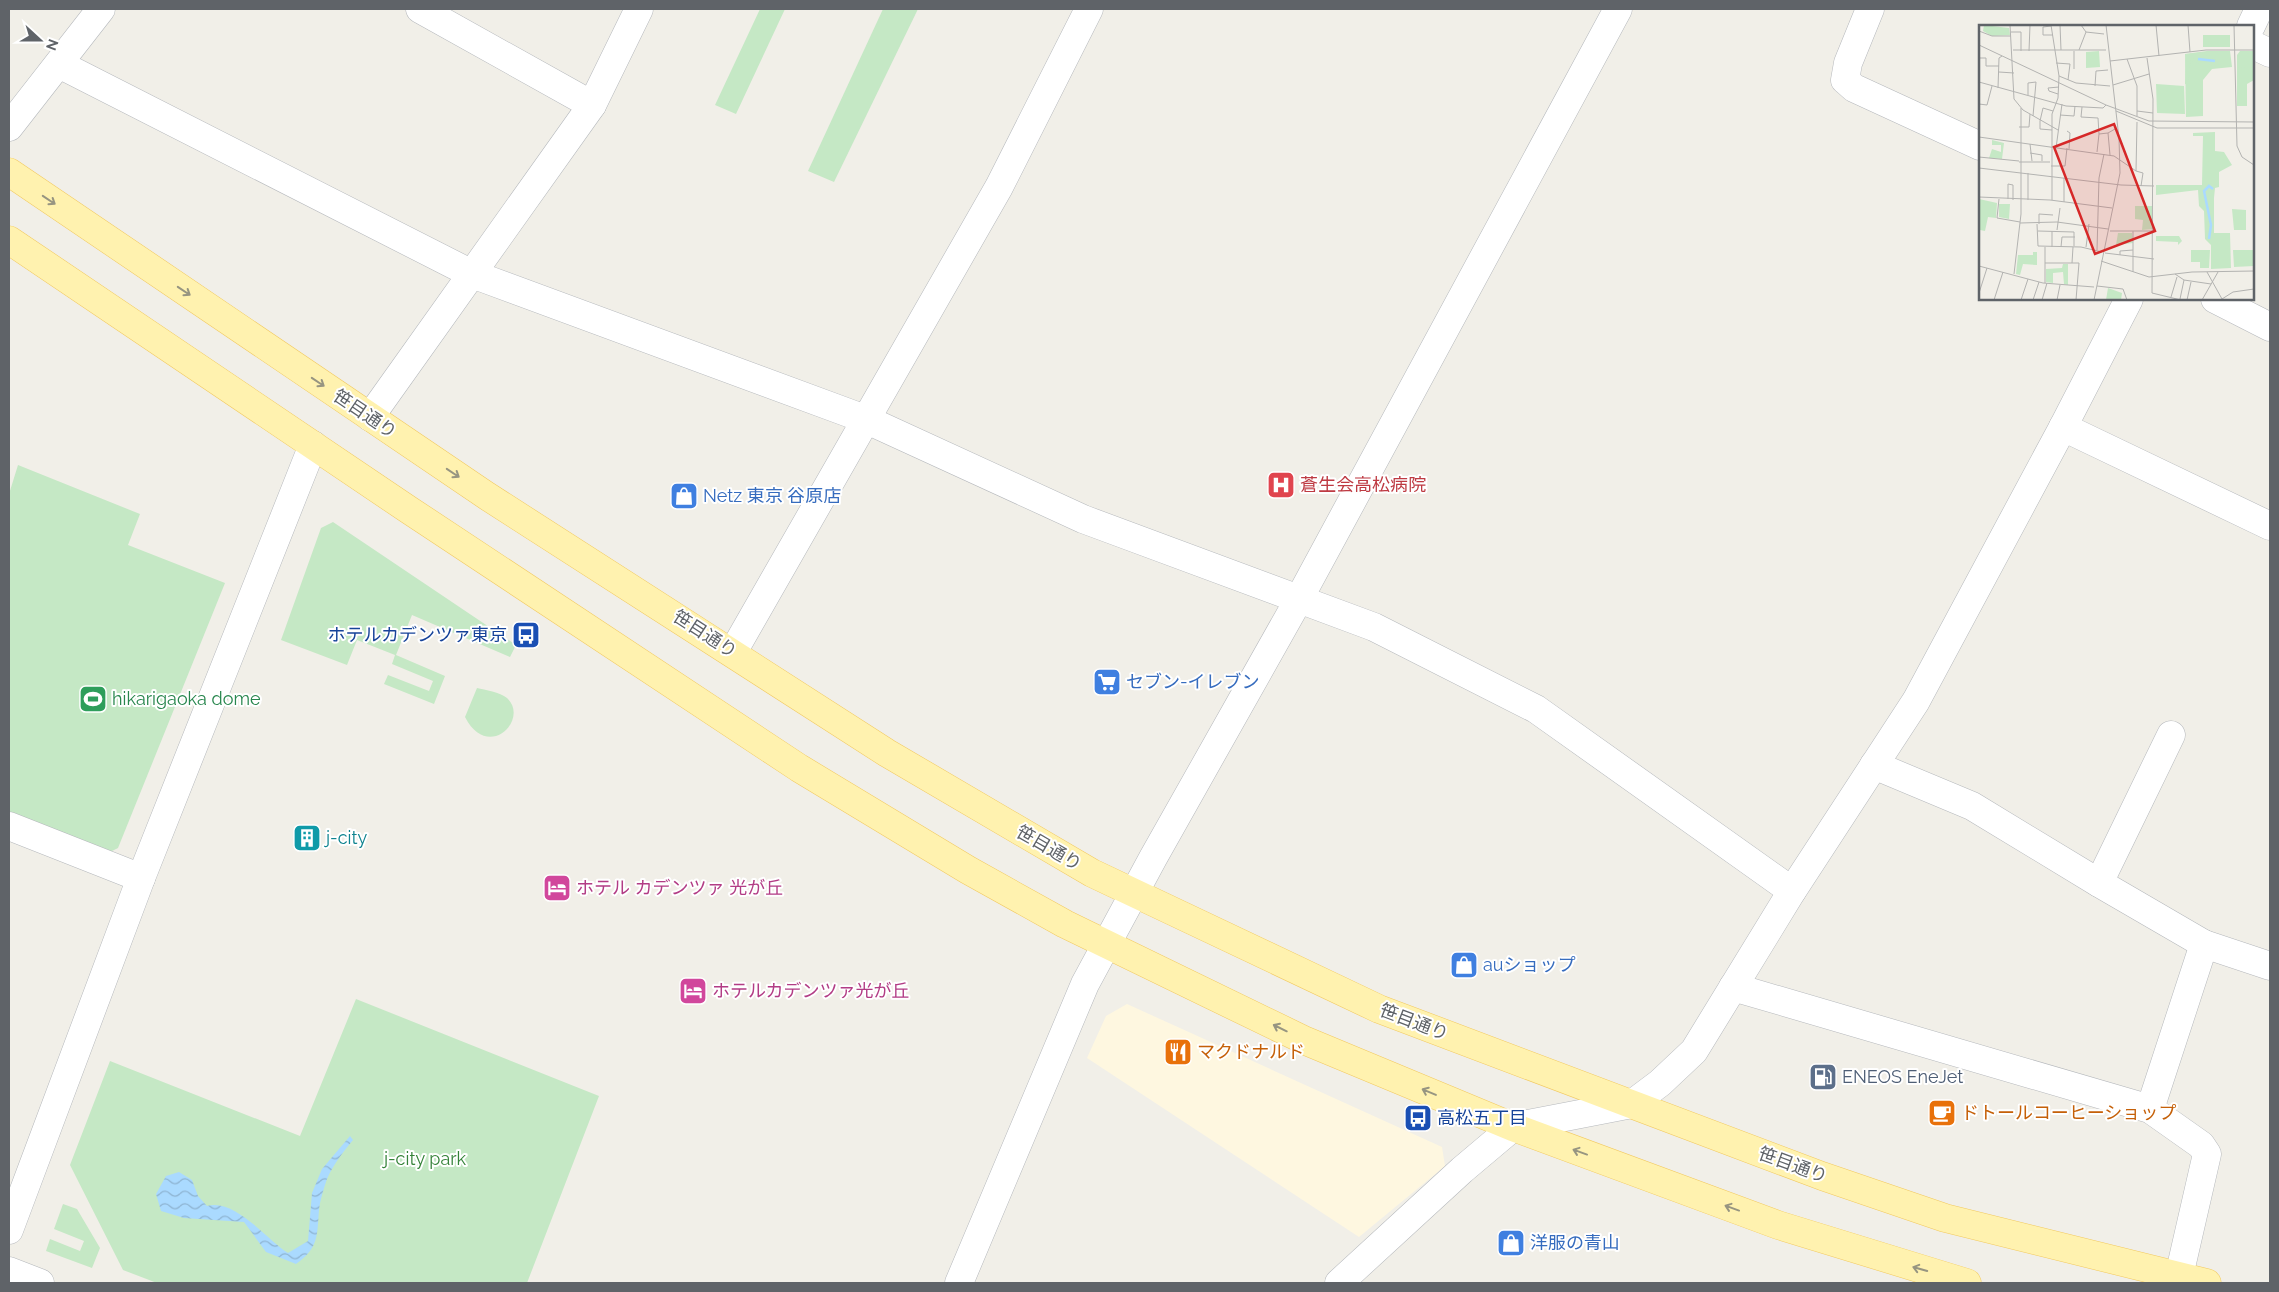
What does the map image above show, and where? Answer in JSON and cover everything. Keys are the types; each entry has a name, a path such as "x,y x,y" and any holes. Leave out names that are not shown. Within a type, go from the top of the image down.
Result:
{"main road":[{"name":"笹目通り","path":"9,172 487,496 733,652 887,753 1092,873 1379,1009 1822,1176 1945,1218 2207,1283"},
{"path":"9,240 313,445 799,768 968,870 1065,924 1306,1041 1513,1127 1787,1228 1967,1283"}],"street":[{"path":"9,127 101,9"},
{"path":"420,9 592,106"},
{"path":"370,417 592,106 639,9"},
{"path":"733,652 999,187 1089,9"},
{"path":"959,1283 1086,984 1134,892 1299,599 1618,9"},
{"path":"1870,9 1848,62 1846,80 1854,88 1979,146"},
{"path":"2251,25 2259,9"},
{"path":"2254,45 2270,53"},
{"path":"58,64 472,274 865,419 1082,519 1374,627 1536,709 1792,891"},
{"path":"1339,1283 1462,1170 1513,1127 1632,1104 1660,1084 1694,1051 1792,891 1916,701 2064,428 2128,300"},
{"path":"2217,300 2270,327"},
{"path":"2064,428 2270,526"},
{"path":"9,1230 141,878 313,445"},
{"path":"2098,883 2171,735"},
{"path":"1874,765 1972,806 2098,883 2204,944 2270,966"},
{"path":"9,826 141,878"},
{"path":"2150,1109 2204,944"},
{"path":"1732,987 2150,1109 2201,1145 2207,1154 2179,1276"},
{"path":"9,1271 40,1283"}],"shaded area":[{"path":"1127,1004 1442,1147 1445,1166 1359,1237 1087,1058 1106,1016"}],"green space":[{"path":"760,9 785,9 736,114 715,105"},
{"path":"883,9 918,9 834,182 808,171"},
{"name":"hikarigaoka dome","path":"18,465 140,514 128,545 225,583 118,848 108,853 9,816 9,494"},
{"path":"333,522 516,645 510,657 412,615 396,655 445,676 434,704 384,684 388,675 429,691 433,681 392,664 395,655 357,640 347,665 281,640 321,528"},
{"path":"477,688 504,696 513,707 510,725 503,732 494,736 484,736 474,730 465,717"},
{"name":"j-city park","path":"356,999 599,1096 527,1283 157,1283 123,1270 70,1165 110,1061 300,1136"},
{"path":"63,1204 77,1209 100,1248 92,1268 46,1251 50,1239 80,1251 84,1241 54,1229"}],"water":[{"path":"350,1136 353,1140 338,1159 327,1179 320,1202 317,1234 313,1246 304,1258 296,1264 266,1252 244,1222 184,1218 161,1211 156,1194 166,1176 179,1172 192,1180 198,1196 207,1206 218,1205 239,1214 288,1253 308,1241 312,1193 322,1169"}],"place":[{"name":"蒼生会高松病院","path":"1281,485"},
{"name":"Netz 東京 谷原店","path":"684,496"},
{"name":"ホテルカデンツァ東京","path":"526,635"},
{"name":"セブン-イレブン","path":"1107,682"},
{"name":"hikarigaoka dome","path":"93,699"},
{"name":"j-city","path":"307,838"},
{"name":"ホテル カデンツァ 光が丘","path":"557,888"},
{"name":"auショップ","path":"1464,965"},
{"name":"ホテルカデンツァ光が丘","path":"693,991"},
{"name":"マクドナルド","path":"1178,1052"},
{"name":"ENEOS EneJet","path":"1823,1077"},
{"name":"ドトールコーヒーショップ","path":"1942,1113"},
{"name":"高松五丁目","path":"1418,1118"},
{"name":"洋服の青山","path":"1511,1243"}]}
